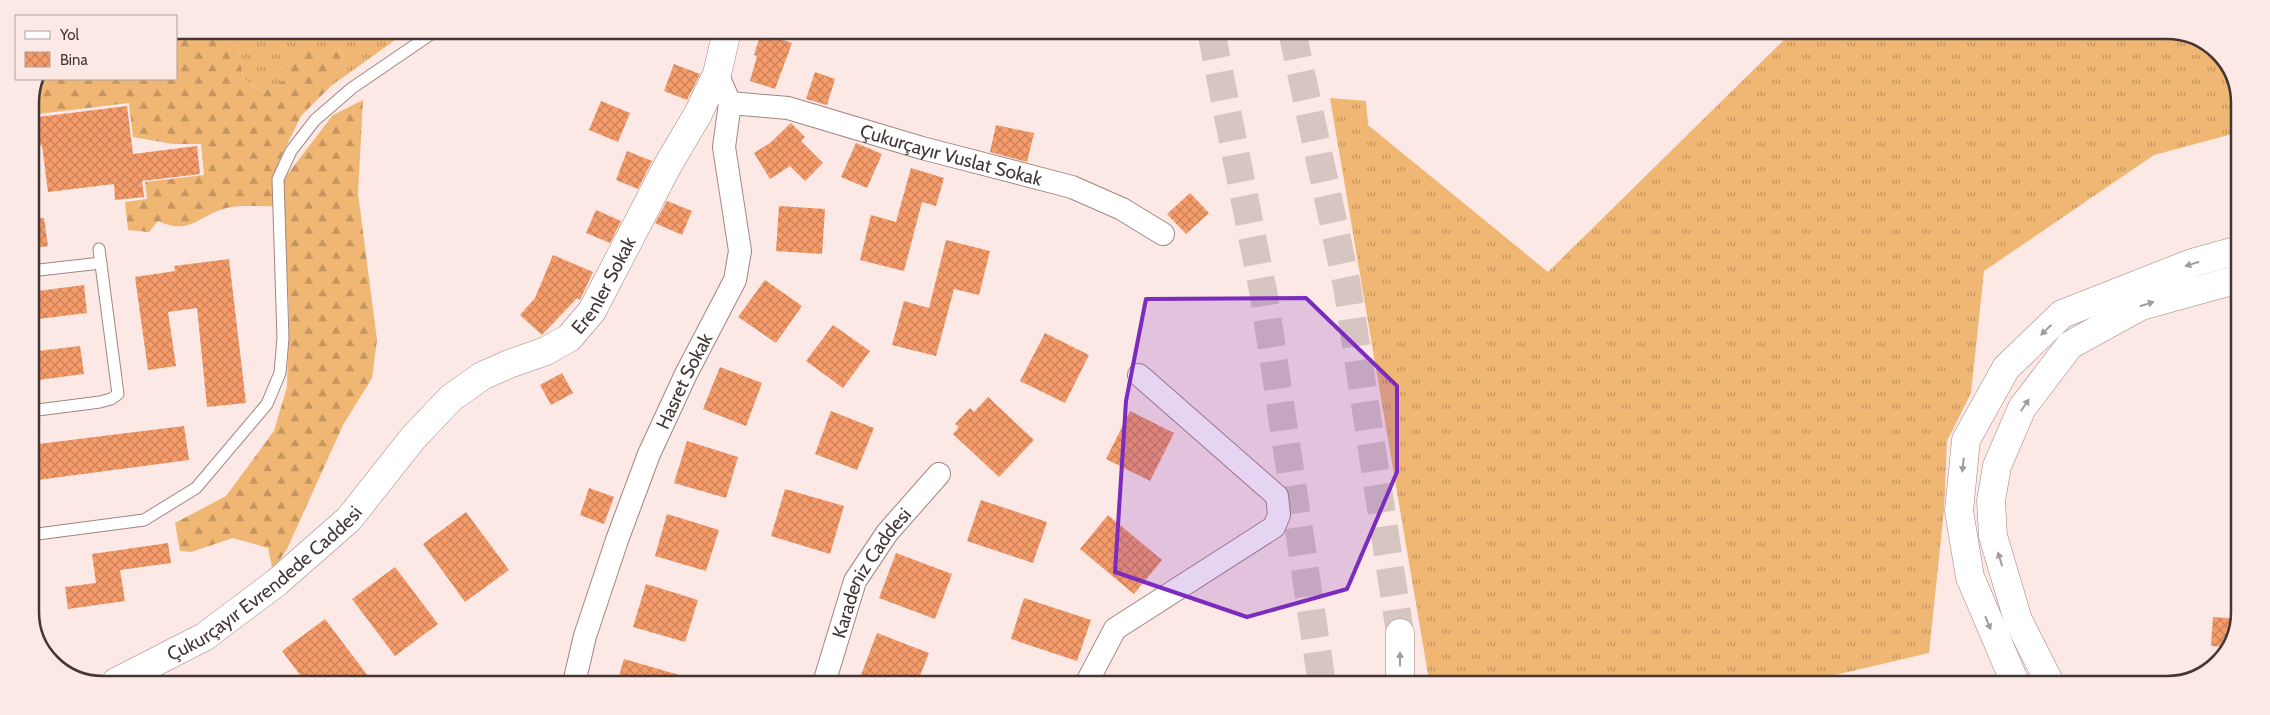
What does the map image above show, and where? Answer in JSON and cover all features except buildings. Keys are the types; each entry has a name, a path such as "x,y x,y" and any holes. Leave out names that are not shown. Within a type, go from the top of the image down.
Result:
{"main road":[{"name":"Erenler Sokak","path":"392,463 451,398 482,376 509,364 546,352 568,338 592,311 669,163 698,114 717,74 725,39"},
{"path":"2012,676 1970,577 1959,511 1966,440 2006,368 2062,314 2192,263 2231,252"},
{"path":"2046,676 2018,620 1993,536 1991,502 1997,466 2022,408 2070,345 2141,306 2231,281"},
{"name":"Çukurçayır Evrendede Caddesi","path":"128,676 204,638 276,583 349,519 392,463"},
{"path":"1400,634 1400,676"}],"street":[{"path":"717,74 730,103"},
{"name":"Çukurçayır Vuslat Sokak","path":"730,103 788,108 922,148 1072,187 1122,209 1163,234"},
{"name":"Hasret Sokak","path":"576,676 588,627 617,540 649,454 686,374 735,280 740,251 724,147 730,103"},
{"path":"1090,676 1115,629 1274,527 1279,515 1277,496 1139,375"},
{"name":"Karadeniz Caddesi","path":"826,676 855,581 887,533 938,474"}],"lane":[{"path":"39,534 144,520 196,488 267,404 280,374 283,338 278,179 291,151 315,120 352,88 424,39"},
{"path":"39,410 100,402 111,399 118,394 98,249"},
{"path":"39,270 101,264"}],"highlighted area":[{"path":"1306,298 1397,386 1397,472 1347,589 1247,617 1115,572 1126,401 1146,299"}],"green space":[{"path":"178,39 232,39 237,48 244,80 263,92 284,80 290,62 303,49 335,46 344,56 331,86 301,116 278,163 274,206 229,207 185,226 169,225 158,221 149,232 128,230 125,202 147,199 145,182 204,175 201,144 173,144 133,137 129,103 39,114 40,90 43,80 178,80"},
{"path":"232,39 396,39 331,86 344,56 335,46 290,62 284,80 263,92 244,80 237,48"},
{"path":"1785,39 2176,39 2203,49 2210,55 2223,71 2230,90 2231,134 2154,155 1984,271 1971,393 1947,441 1944,510 1929,653 1831,676 1428,676 1330,98 1366,101 1368,125 1548,272"},
{"path":"363,100 358,193 377,340 372,378 343,425 288,547 273,571 268,548 233,538 191,552 180,551 175,523 226,496 274,431 287,387 289,314 283,180 333,115"}],"tunnel":[{"path":"1213,39 1264,296 1321,676"},
{"path":"1294,39 1347,286 1400,633"}]}
